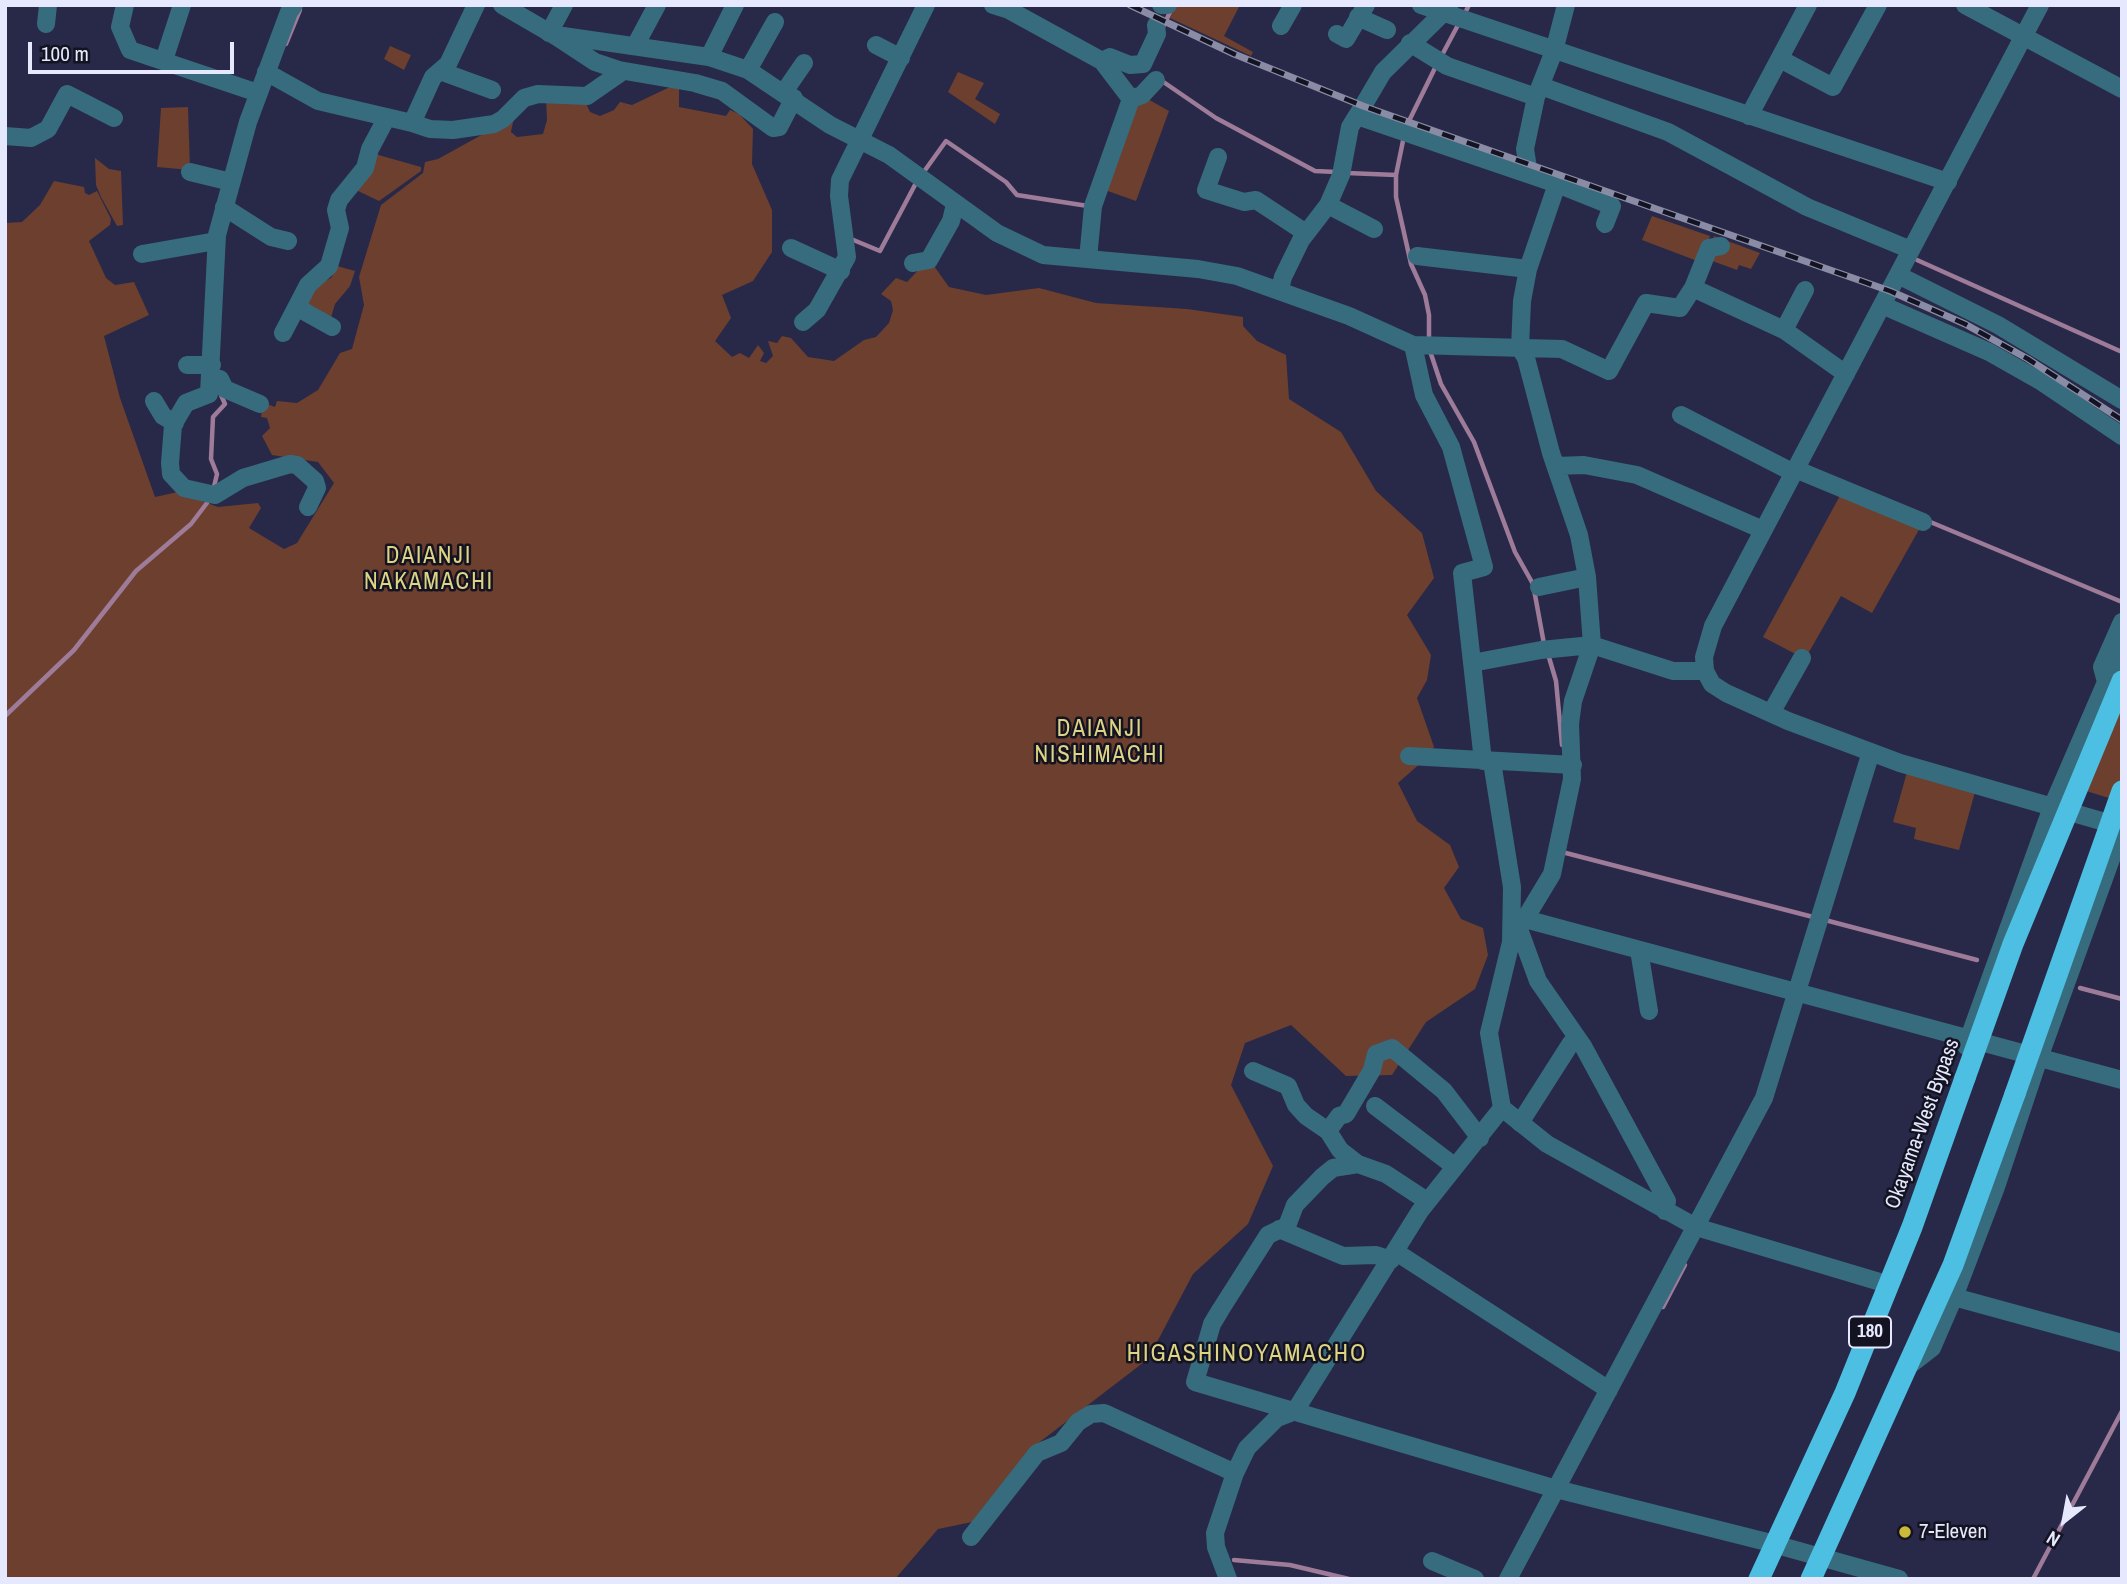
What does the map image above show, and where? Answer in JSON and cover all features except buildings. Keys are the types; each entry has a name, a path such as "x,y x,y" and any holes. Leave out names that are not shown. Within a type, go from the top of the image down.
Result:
{"highway":[{"name":"Okayama-West Bypass","path":"1759,1579 1845,1393 1912,1227 2013,944 2117,684"},
{"name":"180","path":"1811,1579 1953,1265 2122,791"}],"street":[{"path":"46,24 48,5"},
{"path":"125,5 120,27 130,50 258,93"},
{"path":"164,60 182,5"},
{"path":"294,5 271,75 258,93 231,182 228,209 216,241 215,375 209,394 186,404 175,423 171,434 171,474 184,488 212,495 243,478 290,464 304,470 315,481 317,488 308,507"},
{"path":"411,123 433,77 448,64 476,5"},
{"path":"502,5 553,30 595,62 623,71 695,83 722,91 773,128 779,127 788,90 804,62"},
{"path":"553,30 564,5"},
{"path":"637,42 657,5"},
{"path":"710,54 735,5"},
{"path":"803,322 817,310 841,271 848,247 843,229 841,180 926,5"},
{"path":"993,5 1009,10 1102,61 1131,99"},
{"path":"1161,5 1168,5"},
{"path":"1281,26 1293,5"},
{"path":"1421,5 1446,10 1554,51 1948,182"},
{"path":"1529,174 1525,149 1539,92 1554,51 1566,5"},
{"path":"1749,116 1808,5"},
{"path":"1780,59 1833,87 1878,5"},
{"path":"1965,5 2122,89"},
{"path":"1910,1365 1932,1348 1954,1297 1996,1187 2039,1058 2122,828 1871,752 1726,693 1712,684 1705,671 1707,638 2040,5"},
{"path":"1280,289 1283,277 1306,233 1328,205 1341,175 1350,127 1383,72 1446,10"},
{"path":"1337,34 1346,39 1362,11 1387,30"},
{"path":"750,66 775,22"},
{"path":"1102,61 1110,57 1130,65 1143,64 1157,34 1156,25"},
{"path":"553,30 710,54 750,66 788,90 830,125 889,155 1014,243 1043,255 1198,269 1237,276 1280,289 1413,345 1562,349 1609,372 1646,303 1680,308 1693,288 1709,247 1721,246"},
{"path":"1410,44 1447,66 1668,132 1807,206 1911,250"},
{"path":"876,45 901,58"},
{"path":"440,71 492,90"},
{"path":"271,75 318,102 430,129 453,130 494,124 503,119 524,98 538,94 587,96 623,71"},
{"path":"1131,99 1142,95 1156,80"},
{"path":"5,136 31,138 48,129 67,94 114,118"},
{"path":"1088,259 1093,206 1131,99"},
{"path":"1357,116 1529,174 1612,206 1605,224"},
{"path":"283,333 308,285 329,266 340,228 336,210 339,200 365,168 370,149 387,117"},
{"path":"1218,157 1206,190 1244,202 1256,200 1306,233"},
{"path":"190,172 231,182"},
{"path":"1557,184 1528,269 1522,301 1520,348 1526,358 1556,466 1579,535 1587,577 1592,645 1573,701 1552,874 1519,930 1489,1033 1502,1108 1546,1144 1666,1207 1696,1227 1880,1282"},
{"path":"913,263 929,260 950,221 955,204"},
{"path":"1328,205 1374,229"},
{"path":"228,209 271,237 288,241"},
{"path":"142,254 216,241"},
{"path":"791,248 841,271"},
{"path":"1417,256 1528,269"},
{"path":"1898,275 1998,325 2122,400"},
{"path":"1693,288 1784,330 1846,374"},
{"path":"1784,330 1805,290"},
{"path":"1882,305 1989,352 2042,382 2122,436"},
{"path":"298,308 332,327"},
{"path":"1413,345 1424,395 1451,447 1484,567 1462,573 1472,663 1519,930 1538,981 1583,1046 1666,1207"},
{"path":"187,365 215,375 225,389 260,404"},
{"path":"154,401 163,416 175,423"},
{"path":"1681,415 1795,471 1923,522"},
{"path":"1556,466 1584,465 1637,475 1763,530"},
{"path":"1539,587 1587,577"},
{"path":"2117,684 2102,667 2122,622"},
{"path":"1472,663 1541,650 1592,645 1673,671 1705,671"},
{"path":"1845,1393 1859,1340 2052,807 2117,684 2122,656"},
{"path":"1771,713 1802,658"},
{"path":"1508,1579 1764,1098 1871,752"},
{"path":"1409,756 1567,765"},
{"path":"1519,930 1639,950 2122,1080"},
{"path":"1639,950 1649,1011"},
{"path":"1520,1123 1571,1044"},
{"path":"1328,1131 1339,1116 1346,1114 1372,1070 1372,1061 1376,1054 1392,1048 1444,1091 1480,1138"},
{"path":"1253,1071 1288,1086 1296,1105 1306,1116 1328,1131 1340,1150 1358,1164 1386,1174 1416,1191 1427,1201"},
{"path":"1375,1106 1454,1166"},
{"path":"1228,1579 1216,1547 1215,1533 1234,1474 1247,1448 1264,1429 1295,1411 1427,1201 1502,1108"},
{"path":"1358,1164 1333,1168 1295,1205 1287,1226 1268,1235 1212,1324 1195,1382 1406,1447 1556,1489 1899,1579"},
{"path":"1279,1229 1343,1256 1394,1256 1609,1390"},
{"path":"1954,1297 2122,1343"},
{"path":"971,1537 1037,1453 1061,1443 1078,1422 1091,1414 1104,1413 1234,1474"},
{"path":"1432,1561 1475,1579"}],"shaded area":[{"path":"1176,5 1240,5 1224,36 1253,52 1251,56 1170,18"},
{"path":"390,46 411,55 404,70 384,59"},
{"path":"958,72 984,83 975,99 1000,114 995,124 948,92"},
{"path":"670,87 679,87 679,107 726,116 730,110 739,114 753,129 752,164 772,210 772,252 753,281 722,295 731,318 715,341 732,357 740,353 749,358 758,345 764,353 760,361 766,363 773,356 768,341 777,343 782,336 791,338 808,357 834,361 864,340 876,337 889,323 893,310 891,301 881,294 896,278 907,282 923,265 934,266 949,287 986,295 1039,288 1096,303 1187,309 1243,317 1243,326 1257,341 1286,355 1289,399 1341,432 1376,491 1422,533 1434,578 1407,615 1431,655 1427,680 1417,698 1434,747 1423,761 1398,783 1417,821 1450,845 1459,867 1444,888 1461,919 1483,928 1488,955 1475,989 1426,1022 1392,1075 1346,1076 1291,1025 1245,1043 1231,1085 1273,1166 1248,1224 1193,1274 1148,1359 1028,1451 972,1522 938,1529 895,1579 5,1579 5,223 22,222 40,205 54,181 84,187 85,193 89,195 97,191 111,219 110,225 89,241 106,278 115,285 134,282 149,315 104,336 120,398 155,497 178,492 218,507 258,503 261,508 249,528 284,549 297,543 334,483 318,462 272,455 262,436 270,428 267,418 261,417 262,410 267,404 275,407 277,401 297,403 318,390 340,353 352,349 364,305 359,277 381,205 423,173 425,162 438,159 514,117 511,132 517,137 543,134 547,120 546,97 584,99 590,112 600,116 614,110 620,102 632,105"},
{"path":"1146,98 1169,111 1136,201 1105,190 1137,103"},
{"path":"188,107 190,170 157,167 161,108"},
{"path":"375,154 421,167 421,171 379,201 356,190"},
{"path":"95,158 109,169 121,171 123,225 117,226 101,197 96,185"},
{"path":"1652,216 1710,236 1700,262 1642,240"},
{"path":"1714,236 1760,253 1751,269 1739,265 1737,270 1707,259"},
{"path":"337,266 355,271 350,286 335,304 330,321 305,306 317,285 331,278"},
{"path":"1842,492 1921,526 1872,613 1841,596 1805,659 1763,637"},
{"path":"2122,696 2122,802 2070,786"},
{"path":"1907,772 1975,792 1959,850 1914,839 1916,828 1893,822"}],"waterway":[{"path":"1465,13 1469,5"},
{"path":"286,44 300,10"},
{"path":"1163,27 1171,10"},
{"path":"1441,57 1458,25"},
{"path":"1406,127 1436,66"},
{"path":"1162,81 1216,118 1315,171 1336,172"},
{"path":"1404,136 1396,175 1396,197 1411,264 1425,295 1429,315 1429,339"},
{"path":"923,173 946,141 1006,182 1017,195 1088,206"},
{"path":"1347,173 1396,175"},
{"path":"851,239 880,251 916,183"},
{"path":"1917,260 2122,352"},
{"path":"1430,351 1441,384 1474,442 1515,552 1533,584 1544,644"},
{"path":"213,491 217,474 211,459 213,417 225,404 221,395"},
{"path":"5,716 74,650 136,571 191,524 210,499"},
{"path":"1928,521 2122,602"},
{"path":"1548,654 1556,681 1562,745"},
{"path":"1562,852 1813,917"},
{"path":"1825,920 1977,960"},
{"path":"2080,988 2122,999"},
{"path":"1663,1307 1685,1265"},
{"path":"2033,1579 2122,1411"},
{"path":"1234,1560 1290,1565 1349,1579"}],"railway":[{"path":"1130,5 1234,54 1363,106 1890,291 1965,324 2028,359 2122,420"}],"place":[{"name":"7-Eleven","path":"1905,1532"}],"district":[{"name":"DAIANJI NAKAMACHI","path":"429,570"},
{"name":"DAIANJI NISHIMACHI","path":"1100,743"},
{"name":"HIGASHINOYAMACHO","path":"1247,1355"}]}
